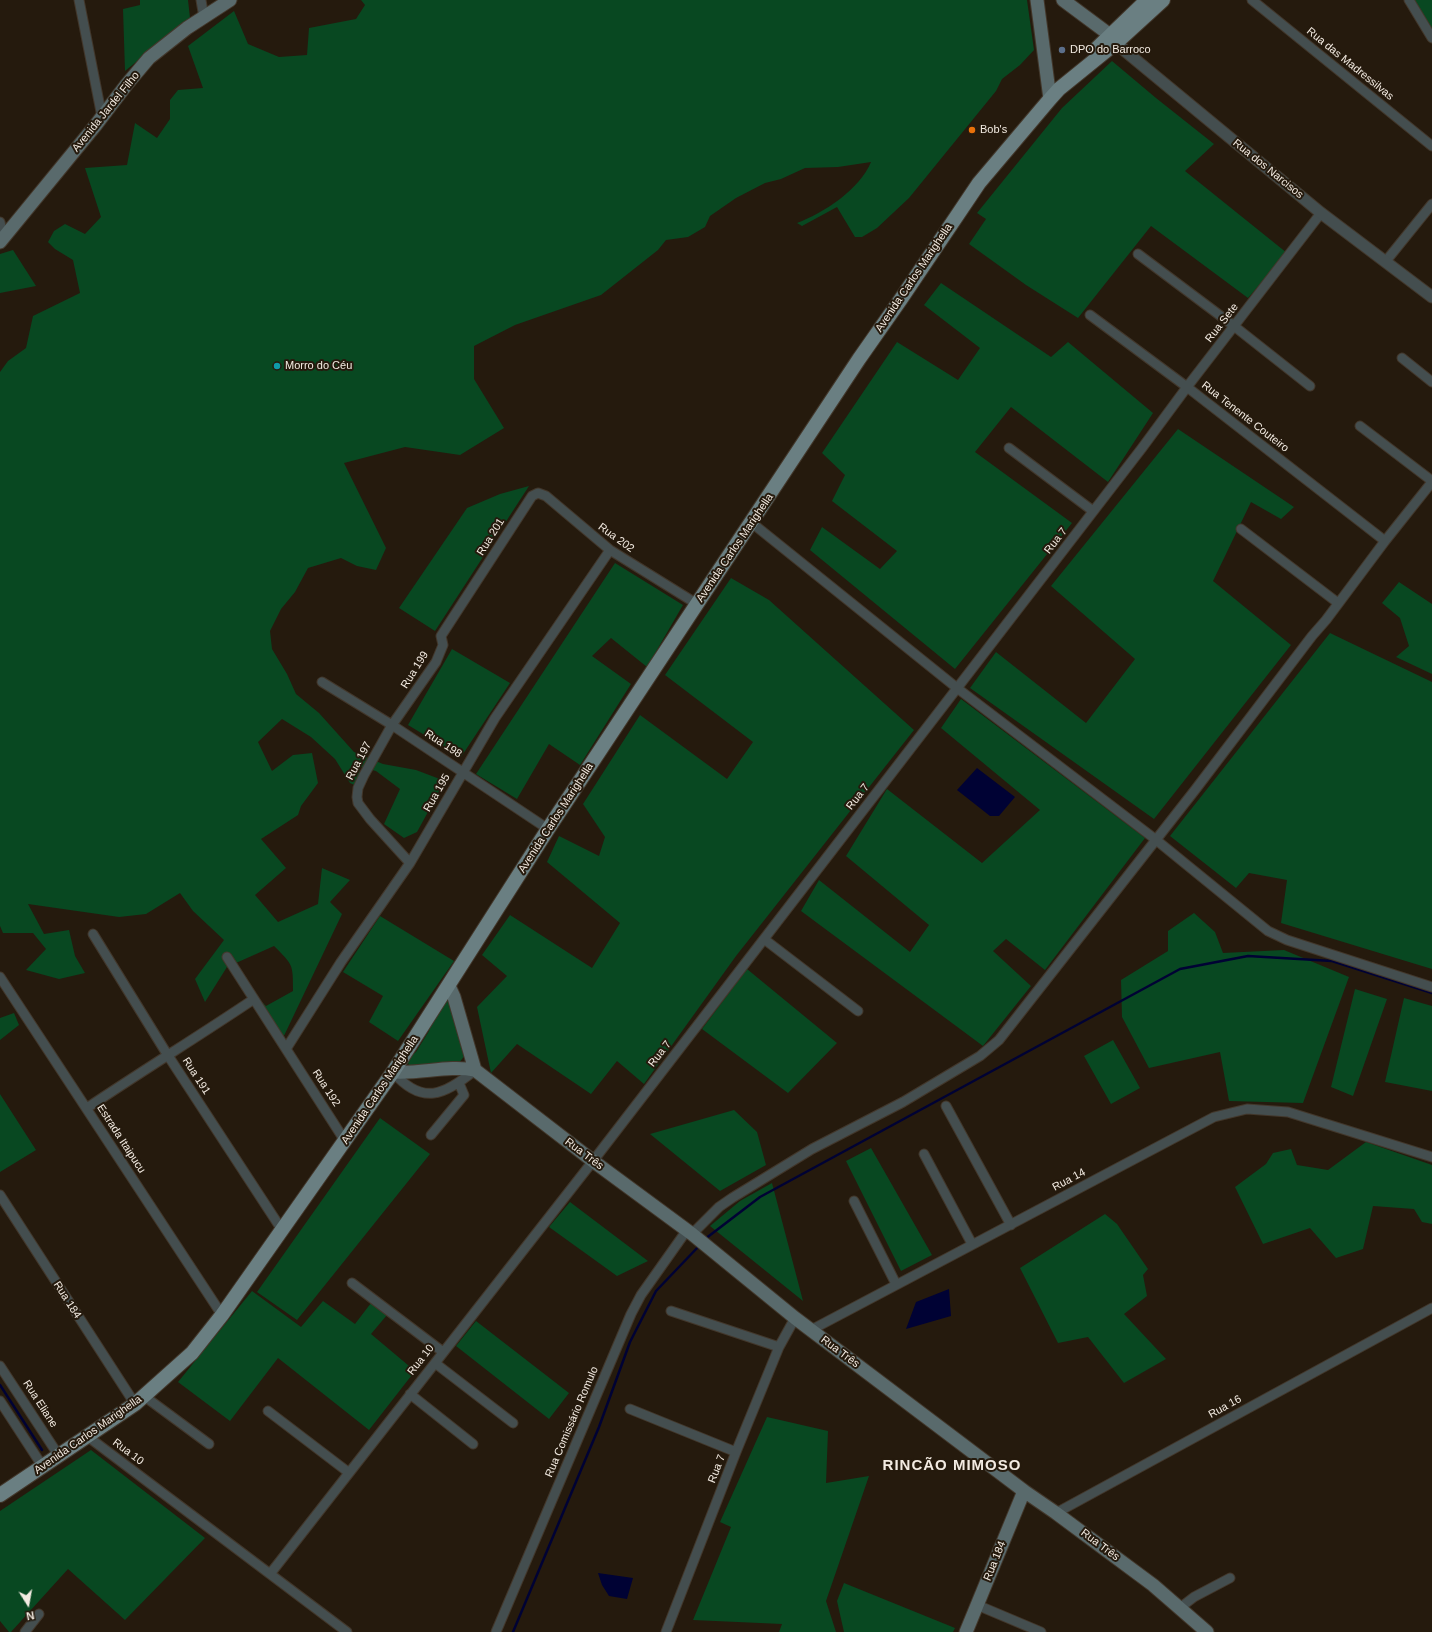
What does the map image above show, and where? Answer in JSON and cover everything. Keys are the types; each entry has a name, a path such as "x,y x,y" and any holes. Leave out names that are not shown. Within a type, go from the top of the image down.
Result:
{"main road":[{"name":"Avenida Jardel Filho","path":"2,241 127,84 150,58 187,28 230,0"},
{"path":"1037,0 1054,94"},
{"path":"1063,0 1114,39"},
{"name":"Avenida Carlos Marighella","path":"1114,39 1147,0"},
{"name":"Avenida Carlos Marighella","path":"0,1495 140,1400 192,1353 222,1315 393,1072 548,829 752,523 859,359 979,183 1054,94 1114,39 1163,0"},
{"path":"393,1072 408,1073 463,1068 475,1070 454,997 449,986"},
{"name":"Rua Três","path":"475,1070 593,1161 689,1232 795,1318 1024,1491 1154,1585 1181,1607 1207,1632"},
{"name":"Rua 184","path":"966,1632 1024,1491"}],"street":[{"path":"79,0 102,117"},
{"path":"201,0 204,18"},
{"name":"Rua das Madressilvas","path":"1252,0 1432,146"},
{"path":"1409,0 1432,38"},
{"name":"Rua dos Narcisos","path":"1114,39 1125,52 1321,213 1432,297"},
{"path":"1386,261 1432,204"},
{"name":"Rua Sete","path":"1142,448 1321,213"},
{"path":"0,222 2,241"},
{"path":"1138,254 1234,326 1310,386"},
{"name":"Rua Tenente Couteiro","path":"1090,315 1187,387 1385,541"},
{"path":"1402,358 1432,382"},
{"path":"1240,529 1338,603 1432,481 1360,426"},
{"path":"1009,448 1093,511"},
{"name":"Rua 7","path":"593,1161 1142,448"},
{"name":"Rua 202","path":"528,502 532,496 538,493 546,496 610,550 697,604"},
{"name":"Rua 201","path":"475,584 528,502"},
{"path":"752,523 957,688 1156,839 1268,931 1277,936 1432,987"},
{"name":"Rua 195","path":"286,1048 341,962 410,863 494,718 610,550"},
{"name":"Rua 199","path":"392,725 436,662 443,645 441,636 475,584"},
{"name":"Rua Comissário Romulo","path":"496,1632 631,1314 641,1295 689,1232 719,1207 750,1187 812,1149 903,1102 980,1056 999,1040 1338,603"},
{"name":"Rua 198","path":"322,682 463,771 548,829"},
{"name":"Rua 197","path":"392,725 364,775 358,788 357,797 358,803 370,819 410,863"},
{"name":"Rua 191","path":"93,934 167,1054 282,1230"},
{"path":"764,939 858,1011"},
{"path":"227,957 286,1048"},
{"name":"Estrada Itaipucu","path":"0,977 222,1315"},
{"path":"87,1108 167,1054 254,999"},
{"name":"Rua 192","path":"286,1048 345,1141"},
{"path":"393,1072 407,1086 424,1093 444,1091 459,1083 475,1070"},
{"path":"431,1135 464,1095 459,1083"},
{"path":"946,1106 1011,1225"},
{"name":"Rua 14","path":"811,1330 1214,1117 1247,1109 1288,1112 1432,1158"},
{"path":"924,1154 972,1244"},
{"name":"Rua 10","path":"270,1574 348,1472 593,1161"},
{"name":"Rua 184","path":"0,1195 140,1400"},
{"path":"854,1201 896,1284"},
{"path":"352,1283 443,1352"},
{"name":"Rua 16","path":"1056,1513 1432,1308"},
{"path":"671,1311 779,1347"},
{"name":"Rua 7","path":"666,1632 736,1452 779,1347 795,1318"},
{"path":"435,1363 513,1423"},
{"name":"Rua Eliane","path":"0,1366 59,1456"},
{"path":"410,1394 473,1444"},
{"path":"140,1400 210,1444"},
{"path":"0,1401 43,1467"},
{"path":"630,1409 736,1452"},
{"path":"268,1411 348,1472"},
{"name":"Rua 10","path":"87,1436 347,1632"},
{"path":"1181,1607 1194,1597 1230,1578"},
{"path":"977,1605 1041,1632"},
{"path":"25,1632 39,1614"}],"green space":[{"path":"140,0 188,0 190,18 125,71 123,9 140,5"},
{"path":"361,0 1027,0 1034,50 1020,65 1002,79 996,91 909,198 877,228 862,237 855,237 837,207 802,226 797,223 818,213 850,191 859,182 871,162 838,167 805,168 781,179 765,183 736,198 710,216 705,227 688,237 666,240 658,250 601,295 515,325 474,346 474,379 504,428 460,455 405,447 344,463 386,548 376,570 357,566 341,558 308,568 295,592 281,609 270,631 272,649 287,674 296,694 319,713 354,752 383,764 416,770 445,781 417,832 404,838 384,824 400,789 376,771 360,767 359,787 350,783 335,759 311,737 282,719 258,742 272,771 293,755 312,753 318,783 301,806 298,815 261,839 286,868 255,895 278,922 318,904 322,868 350,880 330,902 342,914 282,1040 261,1013 263,1003 266,1006 293,991 293,975 288,961 274,946 227,967 205,1002 195,979 224,940 193,911 180,893 146,914 119,917 28,904 44,934 69,930 75,956 85,973 59,979 26,970 46,949 33,933 3,933 0,926 0,372 8,361 26,348 33,316 80,293 73,260 55,249 48,242 54,231 65,224 85,234 101,217 85,168 127,165 135,123 157,138 170,119 170,100 178,90 203,88 188,46 234,11 248,44 279,57 307,55 309,28 356,19 365,5"},
{"path":"1411,0 1432,0 1432,31"},
{"path":"1112,61 1214,144 1185,171 1287,253 1248,298 1151,226 1078,318 1026,285 969,244 986,219 977,213 1062,108"},
{"path":"13,250 36,286 0,293 0,254"},
{"path":"941,283 1051,357 1068,342 1153,413 1108,482 1011,407 975,452 1072,523 955,669 810,550 822,527 880,569 897,551 832,501 845,475 822,453 897,342 958,380 980,348 924,305"},
{"path":"1178,429 1294,507 1281,519 1251,502 1213,581 1291,645 1154,819 970,688 996,652 1086,723 1135,659 1051,586"},
{"path":"529,486 435,631 399,608 467,508 500,494"},
{"path":"615,563 683,605 647,667 611,638 592,656 631,684 580,765 549,744 517,799 476,774"},
{"path":"731,578 769,600 914,730 736,956 644,1084 617,1061 591,1094 517,1044 491,1073 477,1007 507,976 482,955 510,915 592,968 620,923 547,862 559,836 599,856 605,837 583,804 640,715 727,779 753,742 665,675"},
{"path":"1399,582 1432,604 1432,674 1396,657 1409,646 1400,618 1382,603"},
{"path":"1330,633 1432,682 1432,969 1281,923 1287,880 1249,873 1236,888 1170,836"},
{"path":"452,649 510,683 461,757 408,725"},
{"path":"961,699 1145,838 1045,970 1006,939 993,951 1031,986 983,1046 801,911 819,880 910,952 929,925 846,856 887,789 982,863 1040,810 941,728"},
{"path":"1194,913 1215,932 1223,953 1284,950 1349,977 1303,1103 1229,1101 1220,1052 1149,1068 1122,1017 1121,980 1168,951 1168,931"},
{"path":"380,916 454,961 398,1041 369,1022 383,996 343,972"},
{"path":"747,969 837,1043 788,1093 702,1029"},
{"path":"1355,989 1387,999 1353,1096 1331,1087"},
{"path":"1404,998 1432,1006 1432,1091 1385,1082"},
{"path":"445,999 450,1001 465,1055 459,1063 410,1067 408,1058 416,1052 429,1031 431,1021"},
{"path":"14,1013 19,1025 0,1040 0,1018"},
{"path":"1113,1040 1140,1088 1111,1104 1084,1056"},
{"path":"0,1094 36,1150 0,1172"},
{"path":"734,1110 757,1132 766,1165 720,1191 650,1134"},
{"path":"380,1118 430,1154 297,1320 257,1292"},
{"path":"1366,1142 1432,1165 1432,1224 1422,1222 1414,1209 1373,1206 1363,1249 1336,1258 1310,1228 1263,1244 1235,1187 1266,1164 1273,1153 1291,1149 1297,1165 1328,1170"},
{"path":"871,1148 932,1255 901,1271 846,1161"},
{"path":"772,1183 803,1301 710,1226 740,1201"},
{"path":"570,1202 648,1261 617,1276 549,1227"},
{"path":"1105,1214 1117,1224 1148,1269 1143,1275 1147,1296 1124,1314 1166,1359 1124,1383 1088,1337 1058,1343 1020,1268"},
{"path":"252,1291 301,1327 323,1301 355,1324 371,1303 387,1315 371,1334 415,1371 369,1430 278,1358 230,1421 178,1382"},
{"path":"476,1321 569,1393 549,1419 456,1346"},
{"path":"767,1417 828,1431 826,1483 869,1476 826,1601 836,1632 779,1632 782,1624 693,1620 731,1527 720,1522"},
{"path":"91,1450 205,1538 125,1620 68,1569 11,1632 9,1632 0,1621 0,1511"},
{"path":"844,1583 955,1628 953,1632 844,1632 837,1601"}],"shaded area":[{"path":"977,768 1015,797 999,816 990,816 957,790"},
{"path":"949,1289 951,1316 906,1329 916,1302"},
{"path":"598,1573 633,1578 627,1599 609,1596 602,1585"}],"waterway":[{"path":"705,1239 760,1197 1180,969 1248,956 1332,961 1432,993"},
{"path":"513,1632 599,1427 630,1342 656,1291 699,1246"},
{"path":"0,1385 42,1450"}],"place":[{"name":"DPO do Barroco","path":"1062,50"},
{"name":"Bob's","path":"972,130"},
{"name":"Morro do Céu","path":"277,366"}],"district":[{"name":"RINCÃO MIMOSO","path":"952,1466"}]}
